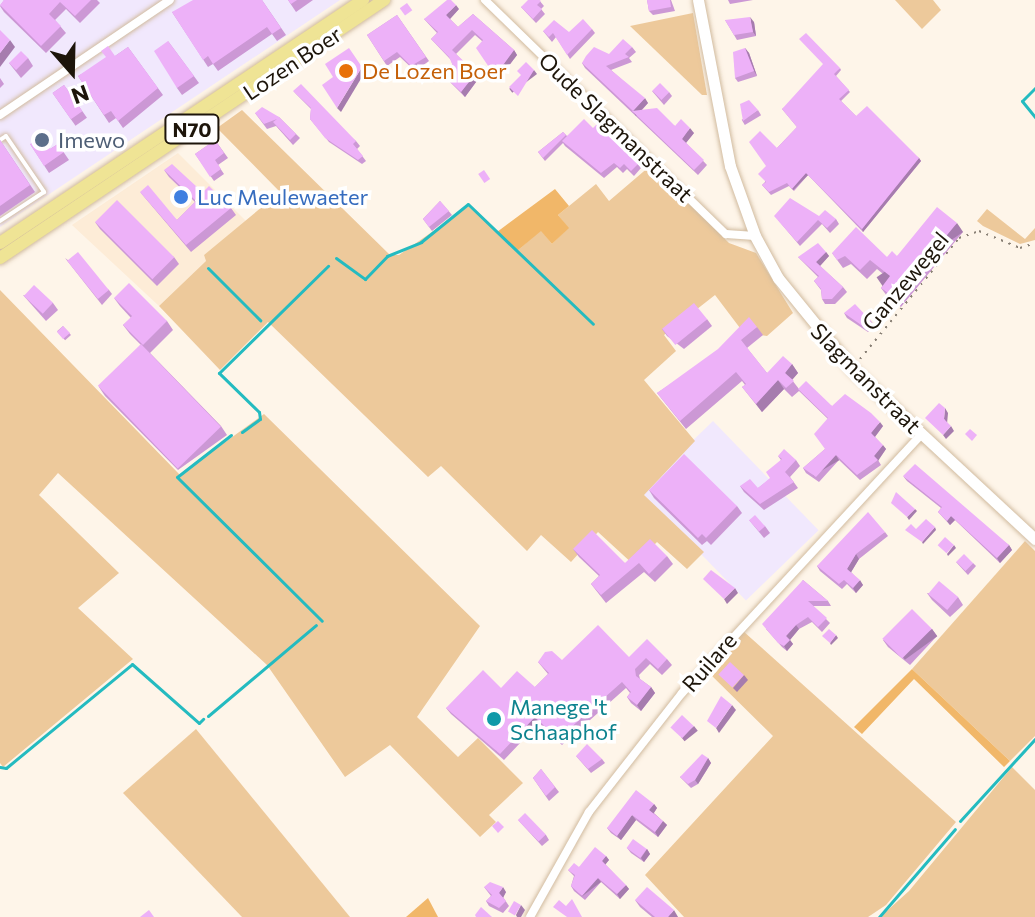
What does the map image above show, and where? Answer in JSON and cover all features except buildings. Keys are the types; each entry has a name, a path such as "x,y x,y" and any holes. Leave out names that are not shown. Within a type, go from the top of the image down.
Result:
{"main road":[{"name":"Lozen Boer","path":"0,243 363,0"},
{"name":"Lozen Boer","path":"0,258 384,0"},
{"name":"Slagmanstraat","path":"698,0 722,135 755,236 802,312 852,369 1035,539"}],"street":[{"path":"0,115 170,0"},
{"name":"Oude Slagmanstraat","path":"485,0 726,234 755,236"},
{"name":"Ruilare","path":"530,917 589,812 703,666 922,434"}],"lane":[{"path":"0,140 6,136 44,192 0,221"}],"path":[{"name":"Ganzewegel","path":"852,369 959,238 979,231 1020,248 1035,243"}],"shaded area":[{"path":"0,0 340,0 0,227"},
{"path":"895,0 933,0 941,10 922,29"},
{"path":"693,13 707,95 702,95 630,26"},
{"path":"242,110 390,255 399,255 469,206 517,251 541,230 552,244 568,228 558,215 596,184 609,201 650,166 729,243 756,253 793,313 767,336 743,332 715,295 664,335 676,351 644,380 695,441 644,495 704,552 687,569 657,542 634,565 598,532 571,562 541,535 527,551 441,466 428,477 268,322 220,370 159,306 206,261 204,255 280,192 217,128"},
{"path":"178,153 246,221 204,255 206,261 159,306 72,225"},
{"path":"555,189 569,206 558,215 569,228 552,244 541,231 517,251 497,232"},
{"path":"987,209 1025,239 1035,228 1035,240 1020,244 983,226 977,221"},
{"path":"0,290 180,475 264,414 480,626 417,717 458,757 478,738 523,783 489,815 496,822 480,837 390,745 345,777 267,665 58,473 39,495 119,573 78,608 133,659 3,767 0,763"},
{"path":"713,421 819,530 746,601 640,491"},
{"path":"1025,541 1035,551 1035,736 1010,761 912,669"},
{"path":"743,631 956,822 886,905 868,917 684,917 645,875 773,736 708,672"},
{"path":"912,669 1010,761 1004,767 914,679 862,734 854,727"},
{"path":"196,729 350,917 242,917 123,793"},
{"path":"1012,767 1035,790 1035,917 880,917 909,891"},
{"path":"428,898 438,917 406,917"}],"waterway":[{"path":"1035,88 1022,101 1035,117"},
{"path":"336,258 365,279 387,256 421,242 468,204 593,324"},
{"path":"242,432 260,419 259,412 219,373 328,266"},
{"path":"208,268 260,320"},
{"path":"231,435 177,477 322,621"},
{"path":"208,716 316,625"},
{"path":"0,767 6,768 132,664 199,723 203,719"},
{"path":"960,821 1035,739"},
{"path":"879,917 955,829"}],"place":[{"name":"De Lozen Boer","path":"346,71"},
{"name":"Imewo","path":"42,140"},
{"name":"Luc Meulewaeter","path":"181,197"},
{"name":"Manege 't Schaaphof","path":"494,719"}]}
